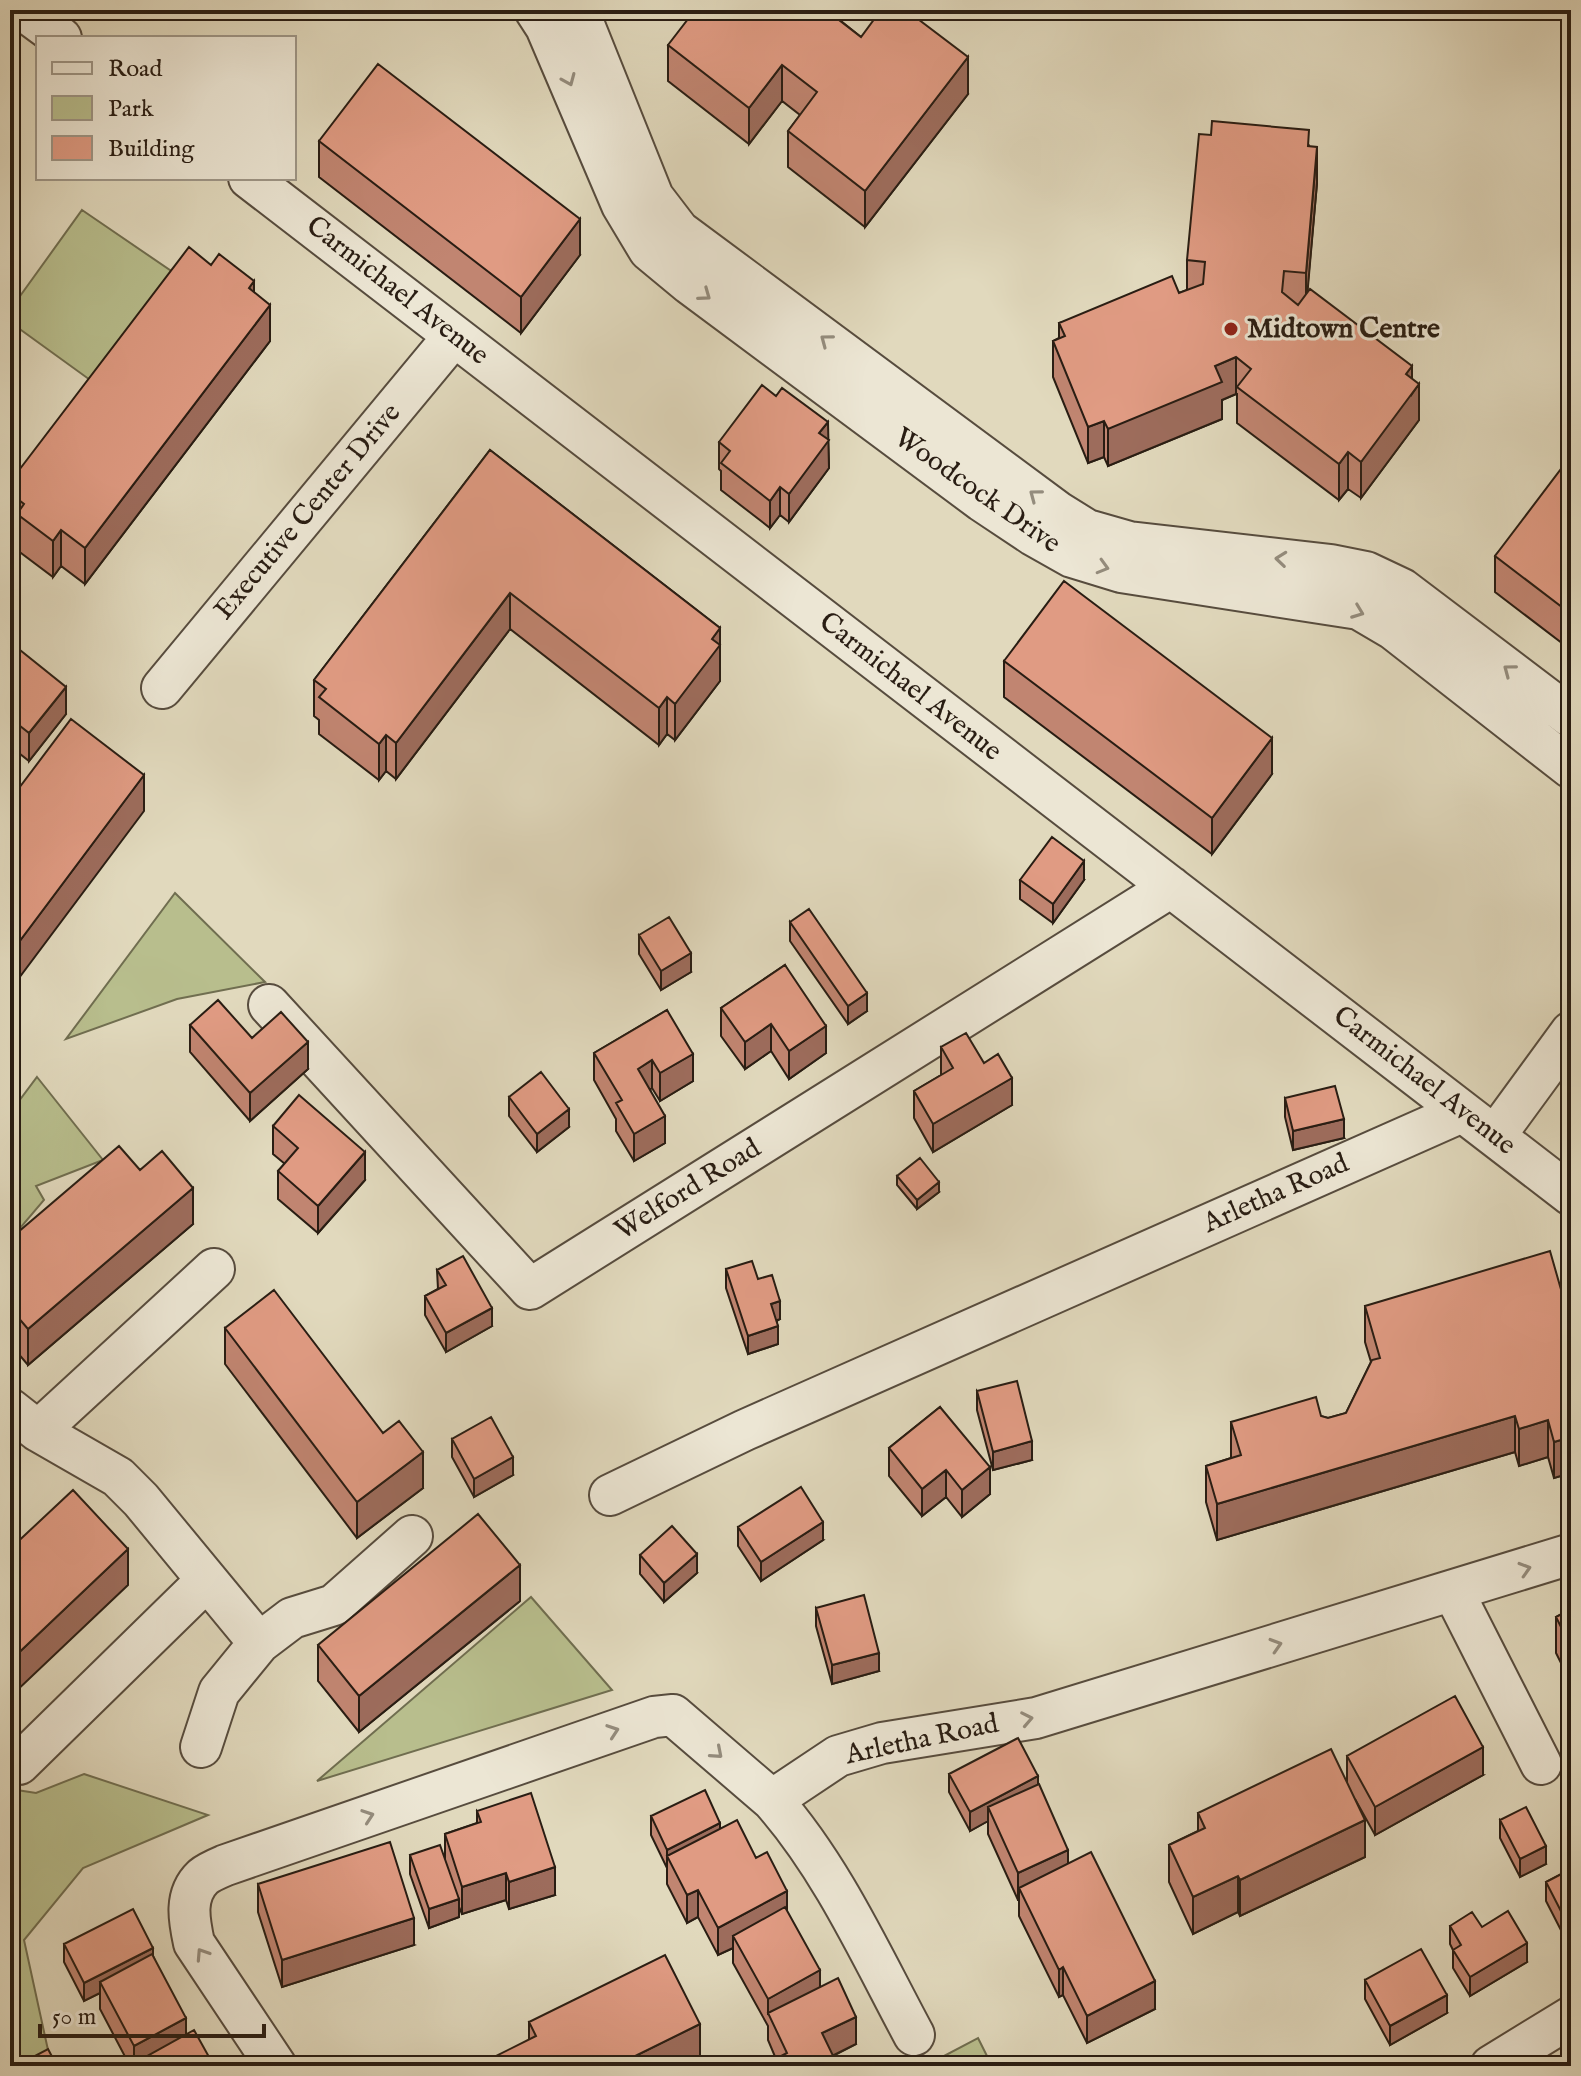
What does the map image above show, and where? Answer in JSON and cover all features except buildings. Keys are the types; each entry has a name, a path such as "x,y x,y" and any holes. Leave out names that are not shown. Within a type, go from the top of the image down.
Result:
{"street":[{"path":"23,10 58,36"},
{"name":"Woodcock Drive","path":"535,10 546,27 622,205 649,250 690,284 982,501 1072,557 1121,572 1359,609 1393,629 1571,768"},
{"name":"Woodcock Drive","path":"578,10 653,197 679,231 1058,512 1087,530 1129,542 1331,565 1366,572 1402,589 1571,717"},
{"name":"Carmichael Avenue","path":"252,180 1571,1195"},
{"name":"Executive Center Drive","path":"162,688 454,336"},
{"name":"Welford Road","path":"269,1005 530,1289 1171,887"},
{"path":"1495,1136 1571,1032"},
{"name":"Arletha Road","path":"610,1495 745,1430 1462,1112"},
{"path":"214,1269 24,1420 118,1477 141,1500 259,1643"},
{"path":"201,1747 219,1692 259,1643 292,1618 334,1605 412,1536"},
{"name":"Arletha Road","path":"772,1800 838,1756 882,1743 1036,1718 1571,1554"},
{"path":"19,1764 207,1580"},
{"path":"1453,1591 1541,1764"},
{"path":"276,2066 194,1943 188,1919 190,1897 204,1876 241,1860 654,1717 673,1715 772,1800 799,1830 822,1866 914,2035"},
{"path":"1491,2066 1571,2018"}],"green space":[{"path":"82,210 183,279 97,385 10,322 10,310"},
{"path":"175,893 265,982 177,999 66,1039"},
{"path":"37,1077 103,1160 36,1186 44,1200 10,1240 10,1113"},
{"path":"531,1597 612,1690 317,1781"},
{"path":"84,1774 208,1815 83,1868 24,1940 48,2050 21,2066 10,2066 10,1789 36,1793"},
{"path":"978,2038 992,2066 925,2066"}],"place":[{"name":"Midtown Centre","path":"1231,329"}]}
